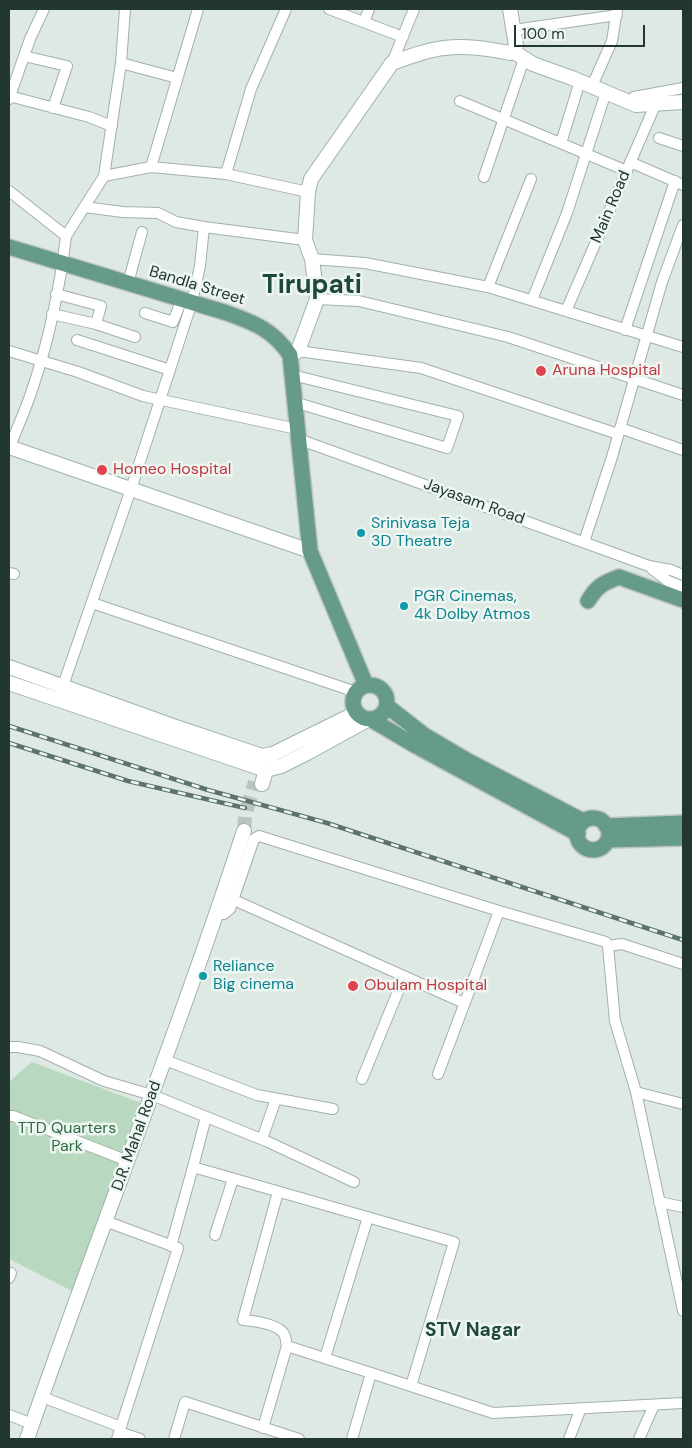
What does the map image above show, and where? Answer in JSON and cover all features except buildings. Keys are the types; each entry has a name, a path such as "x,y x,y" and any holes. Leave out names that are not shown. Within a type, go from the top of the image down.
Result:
{"main road":[{"name":"Bandla Street","path":"9,247 63,262 256,324 294,353"},
{"path":"294,353 292,375 294,402 310,551 361,689 353,705 365,717 416,746 581,827"},
{"path":"588,601 595,590 602,584 620,577 683,600"},
{"path":"361,689 375,686 382,690 387,698 387,706 380,717 365,717"},
{"path":"387,706 424,735 581,827"},
{"path":"596,819 602,821 607,833 603,847 592,850 582,844 581,827 596,819"},
{"path":"607,833 683,823"},
{"path":"607,833 683,838"}],"street":[{"path":"44,9 9,97 88,117 112,126"},
{"path":"125,9 121,63 104,176 66,236 63,262 41,361 32,392 9,447 310,551"},
{"path":"151,168 198,9"},
{"path":"226,174 252,89 286,9"},
{"path":"329,9 403,37"},
{"path":"364,22 369,9"},
{"path":"414,9 392,63 311,179 308,192 305,240 312,259 317,300 294,353 421,368 683,450"},
{"path":"484,177 504,119 519,55 510,9"},
{"path":"514,30 617,12 612,41 586,84 560,143"},
{"path":"392,63 443,48 462,47 510,53 519,55 533,64 636,105 683,102"},
{"path":"24,56 67,66 53,108"},
{"path":"121,63 177,78"},
{"path":"634,97 683,88"},
{"path":"532,300 567,213 606,92"},
{"path":"460,100 586,154 679,183 625,330"},
{"name":"Main Road","path":"566,311 656,103"},
{"path":"658,138 683,146"},
{"path":"104,176 151,168 226,174 308,192"},
{"path":"488,287 531,179"},
{"path":"9,191 66,236"},
{"path":"84,207 123,212 158,213 176,222 305,240"},
{"path":"584,542 612,458 662,282 683,224"},
{"path":"58,700 170,370 187,301 200,266 204,227"},
{"path":"128,283 142,232"},
{"path":"312,259 364,262 488,287 683,347"},
{"path":"56,294 101,306 96,324"},
{"path":"317,300 359,301 508,337 683,395"},
{"path":"145,313 174,322 187,301"},
{"path":"52,314 96,324 135,337"},
{"path":"78,340 170,370"},
{"name":"Jayasam Road","path":"9,351 143,396 298,434 649,566 671,570 683,575"},
{"path":"292,375 458,416 447,448 294,402"},
{"name":"Jayasam Road","path":"649,566 668,580 683,587"},
{"path":"92,603 361,689"},
{"path":"9,667 176,727 266,756 365,717"},
{"path":"9,683 261,776 307,753 365,717"},
{"name":"D.R. Mahal Road","path":"27,1439 165,1060 244,832"},
{"path":"217,914 224,914 234,900 254,839 259,836 499,911 602,940 608,946 615,1021 636,1092 659,1202 680,1282 683,1311"},
{"path":"234,900 461,1001 464,1005"},
{"path":"438,1074 499,911"},
{"path":"608,946 622,944 683,964"},
{"path":"362,1079 404,977"},
{"path":"9,1047 40,1051 94,1077 152,1095 262,1140 354,1182"},
{"path":"165,1060 257,1096 333,1109"},
{"path":"636,1092 683,1104"},
{"path":"262,1140 276,1099"},
{"path":"9,1116 128,1160"},
{"path":"172,1246 206,1117"},
{"path":"193,1167 454,1242 411,1386"},
{"path":"215,1234 233,1179"},
{"path":"263,1428 287,1346 284,1334 276,1328 260,1322 243,1320 278,1192"},
{"path":"659,1202 683,1207"},
{"path":"324,1358 368,1217"},
{"path":"105,1221 178,1248 119,1433"},
{"path":"287,1346 493,1412 683,1403"},
{"path":"352,1439 371,1373"},
{"path":"42,1397 119,1433 140,1439"},
{"path":"174,1439 185,1402 299,1439"},
{"path":"638,1439 654,1405"},
{"path":"569,1439 581,1408"},
{"path":"9,1415 32,1424"}],"green space":[{"name":"TTD Quarters Park","path":"32,1062 141,1103 72,1291 9,1259 9,1082"}],"tunnel":[{"path":"244,831 245,816 255,782"}],"railway":[{"path":"9,726 208,790 327,823 683,940"},
{"path":"9,743 128,781 245,808"}],"place":[{"name":"Aruna Hospital","path":"541,371"},
{"name":"Homeo Hospital","path":"102,470"},
{"name":"Srinivasa Teja 3D Theatre","path":"361,533"},
{"name":"PGR Cinemas, 4k Dolby Atmos","path":"404,606"},
{"name":"Reliance Big cinema","path":"203,976"},
{"name":"Obulam Hospital","path":"353,986"}],"district":[{"name":"Tirupati","path":"312,286"},
{"name":"STV Nagar","path":"473,1331"}]}
